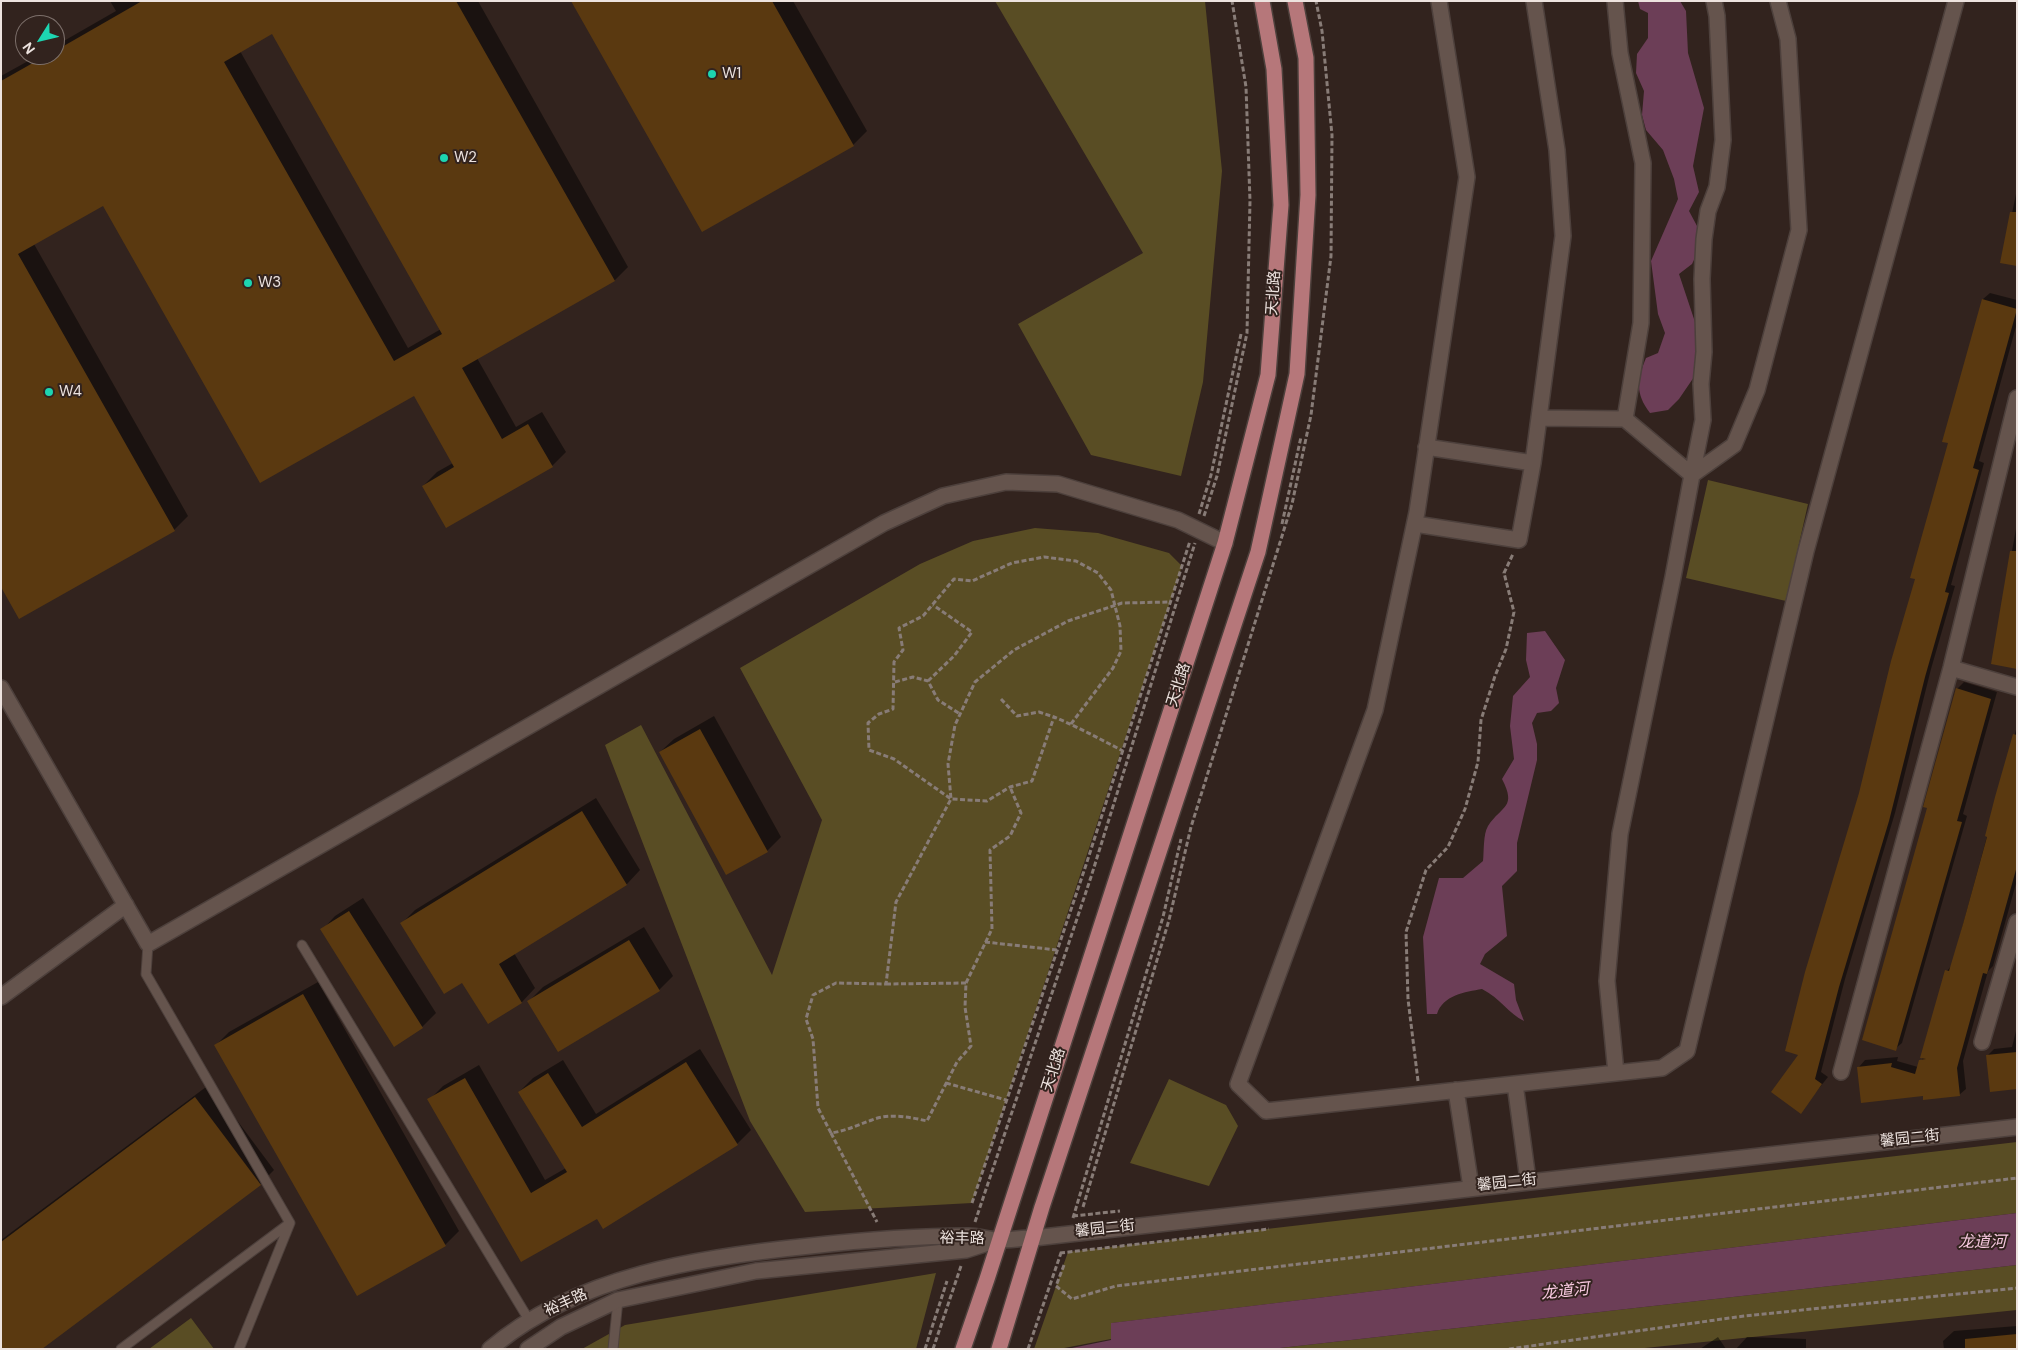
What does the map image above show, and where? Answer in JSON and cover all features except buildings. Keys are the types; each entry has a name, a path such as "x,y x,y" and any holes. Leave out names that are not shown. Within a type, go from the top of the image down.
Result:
{"main road":[{"name":"天北路","path":"964,1345 1225,544 1268,375 1281,205 1274,69 1262,1"},
{"name":"天北路","path":"999,1349 1258,552 1297,374 1308,195 1306,58 1295,1"}],"street":[{"path":"1439,1 1467,177 1415,524 1375,710 1238,1084 1266,1111 1662,1068 1688,1051 1806,550 1956,1"},
{"path":"1415,524 1519,540 1533,463 1563,236 1557,150 1534,1"},
{"path":"1615,1 1620,53 1643,163 1641,323 1625,418"},
{"path":"1616,1073 1607,981 1620,834 1703,420 1701,384 1704,352 1702,279 1704,239 1708,211 1716,187 1723,140 1717,16 1714,1"},
{"path":"1692,475 1734,445 1757,390 1799,230 1788,39 1778,1"},
{"path":"1841,1072 1951,668 2017,398"},
{"path":"1539,418 1625,418 1692,475"},
{"path":"1426,446 1533,463"},
{"path":"1,688 148,944 884,523 943,496 1006,482 1058,484 1131,504 1197,528 1225,544"},
{"path":"1951,668 2017,687"},
{"path":"1,997 126,905"},
{"path":"1982,1042 2017,922"},
{"path":"1515,1084 1528,1180"},
{"path":"1456,1090 1471,1187"},
{"name":"馨园二街","path":"998,1240 1034,1238 1528,1180 2017,1127"},
{"name":"裕丰路","path":"528,1349 561,1327 618,1300 756,1271 998,1240"},
{"name":"裕丰路","path":"490,1349 529,1320 552,1308 614,1282 694,1263 756,1252 856,1241 968,1243"}],"lane":[{"path":"148,944 146,974 290,1223"},
{"path":"302,946 529,1320"},
{"path":"121,1349 290,1223"},
{"path":"239,1349 290,1223"},
{"path":"613,1349 618,1300"}],"path":[{"path":"972,1203 1058,950 1170,602 1217,476 1247,334 1250,201 1246,87 1232,1"},
{"path":"933,1349 1100,849 1197,528 1211,475 1241,334"},
{"path":"1419,1094 1408,999 1406,932 1426,870 1448,847 1468,800 1478,762 1481,720 1494,676 1506,649 1514,612 1504,573 1519,540"},
{"path":"1054,717 1032,781 1010,788 987,801 951,799 894,759 869,750 868,723 879,714 893,709 894,662 903,650 899,628 924,616 954,579 972,581 1012,563 1044,557 1076,561 1098,573 1111,590 1120,626 1122,651 1113,668 1070,724"},
{"path":"886,984 896,902 951,799 948,764 955,725 975,682 1014,650 1068,620 1122,603 1170,602"},
{"path":"928,681 954,656 972,632 933,605"},
{"path":"895,682 913,677 928,681 938,700 960,714"},
{"path":"1001,699 1017,716 1039,712 1054,717 1122,751"},
{"path":"830,1133 848,1131 874,1119 909,1116 927,1121 957,1062 971,1046 965,1007 966,983 992,929 990,850 1010,836 1021,813 1010,788"},
{"path":"1028,1349 1068,1233 1163,917"},
{"path":"985,942 1058,950"},
{"path":"877,1222 818,1108 813,1039 806,1019 813,995 836,983 966,983"},
{"path":"946,1083 1006,1100"},
{"path":"1064,1265 1056,1286 1072,1299 1116,1286 2017,1178"},
{"path":"925,1349 947,1281"},
{"path":"1509,1349 1744,1316 2017,1288"}],"shaded area":[{"path":"995,1 1205,1 1222,171 1203,382 1181,476 1091,455 1018,324 1143,253"},
{"path":"1708,480 1808,504 1786,601 1686,578"},
{"path":"1035,528 1098,533 1169,553 1182,566 972,1203 805,1212 750,1121 605,745 641,725 772,975 822,820 740,668 920,564 973,541"},
{"path":"1169,1079 1226,1105 1238,1126 1209,1186 1130,1163"},
{"path":"2017,1142 2017,1213 1112,1323 1111,1339 1059,1349 1034,1349 1068,1252"},
{"path":"2017,1265 2017,1310 1635,1349 1271,1349"},
{"path":"936,1273 916,1349 582,1349 625,1325"},
{"path":"191,1318 214,1349 149,1349"}],"water":[{"path":"1638,1 1680,1 1686,11 1688,53 1704,108 1693,166 1699,192 1689,211 1704,239 1692,264 1679,274 1697,328 1694,377 1679,399 1668,410 1650,413 1640,393 1639,380 1646,358 1658,353 1665,333 1658,314 1651,261 1678,199 1674,179 1663,150 1646,130 1642,115 1644,91 1636,73 1637,54 1648,38 1648,13 1640,9"},
{"path":"1545,631 1565,660 1556,688 1559,703 1551,711 1537,713 1532,723 1537,744 1537,760 1517,843 1517,871 1502,886 1507,936 1485,954 1480,964 1514,984 1516,1000 1524,1021 1482,989 1455,996 1444,1002 1437,1014 1427,1014 1423,937 1439,878 1463,878 1483,861 1486,829 1506,806 1508,801 1502,779 1514,759 1510,726 1513,696 1530,677 1526,660 1527,633"},
{"name":"龙道河","path":"2017,1213 2017,1265 1271,1349 1067,1349 1111,1340 1111,1323"}],"place":[{"name":"W1","path":"712,74"},
{"name":"W2","path":"444,158"},
{"name":"W3","path":"248,283"},
{"name":"W4","path":"49,392"}]}
